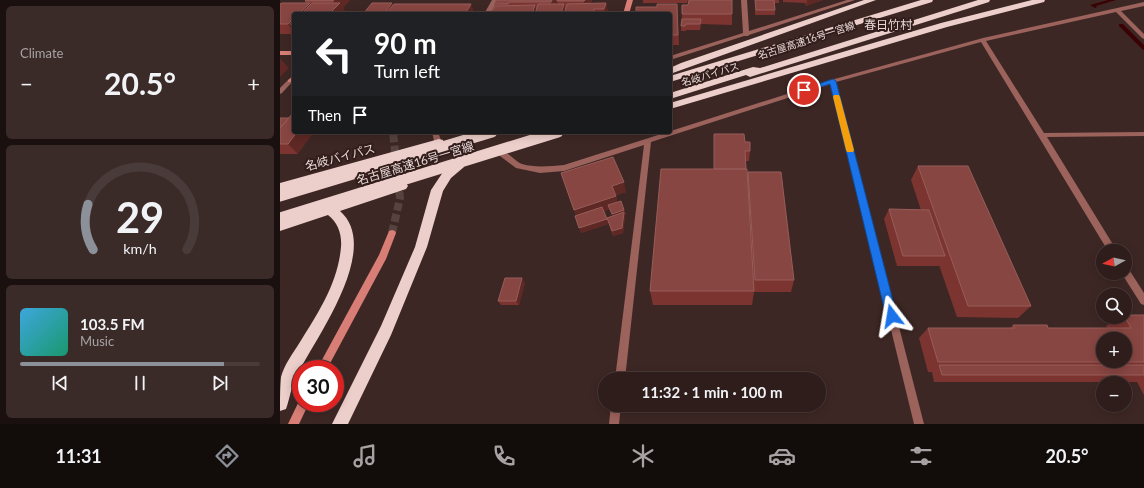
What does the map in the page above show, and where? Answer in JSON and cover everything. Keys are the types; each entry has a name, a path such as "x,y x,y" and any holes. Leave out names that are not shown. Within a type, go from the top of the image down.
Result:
{"highway":[{"path":"672,70 872,0"},
{"name":"名岐バイパス","path":"672,76 924,0"},
{"name":"名古屋高速16号一宮線","path":"672,76 929,0"},
{"name":"名古屋高速16号一宮線","path":"672,97 973,0"},
{"name":"名岐バイパス","path":"672,97 986,0"},
{"path":"672,105 944,25 1041,0"},
{"path":"1025,4 1047,0"},
{"name":"名岐バイパス","path":"280,187 436,137 460,134"},
{"name":"名古屋高速16号一宮線","path":"280,196 485,134"},
{"name":"名古屋高速16号一宮線","path":"280,218 552,134"},
{"path":"280,226 561,134"},
{"path":"340,424 386,330 421,247 437,190 447,175 458,167"},
{"path":"280,403 291,372 338,288 344,271 346,235 342,221 330,210"}],"street":[{"path":"488,12 495,0"},
{"path":"627,12 630,0"},
{"path":"744,0 746,35"},
{"path":"672,57 852,0"},
{"path":"672,132 833,81 982,40 1144,4"},
{"path":"1117,10 1144,37"},
{"path":"982,40 1109,244"},
{"path":"280,53 292,53"},
{"path":"280,92 292,81"},
{"path":"833,81 919,424"},
{"path":"500,153 519,166 540,170 564,168 667,134"},
{"path":"1041,135 1144,134"},
{"path":"621,372 648,140"},
{"path":"327,360 382,256 392,233"},
{"path":"1131,280 1144,301"},
{"path":"292,424 299,412"},
{"path":"614,424 615,412"}],"building":[{"path":"306,0 334,0 305,1"},
{"path":"496,0 552,0 551,2 509,2 508,4 494,4"},
{"path":"557,0 585,0 557,1"},
{"path":"689,0 732,0 732,14 682,14 682,5 688,5"},
{"path":"755,0 774,0 775,10 756,10"},
{"path":"310,3 301,12 292,12 292,20 288,24 280,24 280,4"},
{"path":"312,3 340,3 331,12 303,12"},
{"path":"372,3 392,3 385,12 365,12"},
{"path":"606,3 604,9 594,9 593,12 565,12 567,4"},
{"path":"394,4 471,4 466,12 387,12"},
{"path":"538,4 564,4 562,12 536,12"},
{"path":"657,4 677,4 678,35 672,35 672,12 636,12 636,7 657,7"},
{"path":"535,5 533,12 492,12 495,6"},
{"path":"682,19 701,19 700,24 686,24 685,26 681,26"},
{"path":"292,114 292,134 296,134 288,144 280,144 280,128"},
{"path":"280,118 289,118 280,128"},
{"path":"714,134 744,134 745,142 750,142 750,151 745,151 746,169 714,169"},
{"path":"613,157 624,182 612,186 616,196 574,210 561,173"},
{"path":"918,166 968,166 1031,306 968,306"},
{"path":"661,169 747,169 754,291 650,291"},
{"path":"748,172 781,172 794,280 755,280"},
{"path":"621,201 624,210 612,214 608,205"},
{"path":"602,207 607,219 579,228 575,216"},
{"path":"889,209 929,210 945,256 903,256"},
{"path":"624,212 622,228 612,231 607,218"},
{"path":"505,278 522,278 516,301 498,301"},
{"path":"1132,315 1144,315 1144,362 1132,362 1132,332 1096,332 1096,362 938,362 928,328 1015,328 1013,325 1047,325 1048,328 1131,328 1129,324 1132,324"},
{"path":"939,365 1096,365 1096,368 1132,368 1132,365 1144,365 1144,375 942,375"}],"waterway":[{"path":"1095,7 1092,5 1114,0"},
{"path":"1121,25 1144,48"}],"tunnel":[{"path":"392,233 400,198 393,134"}],"slow traffic":[{"path":"837,97 850,150"}],"district":[{"name":"春日竹村","path":"888,24"}],"route":[{"path":"804,90 833,81 892,316"}]}
